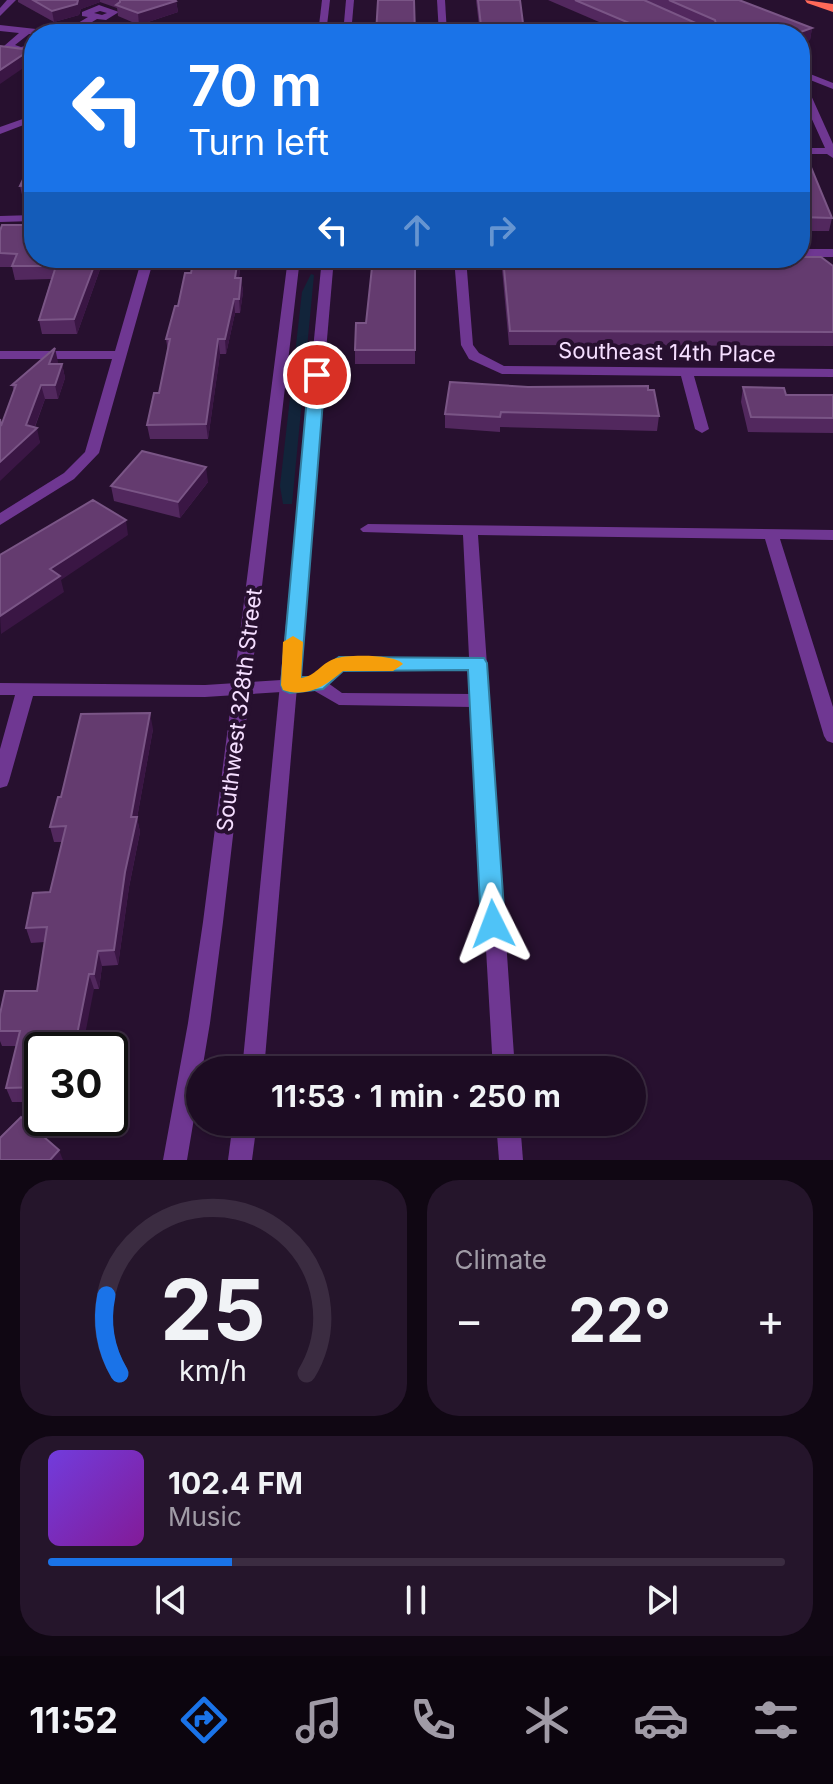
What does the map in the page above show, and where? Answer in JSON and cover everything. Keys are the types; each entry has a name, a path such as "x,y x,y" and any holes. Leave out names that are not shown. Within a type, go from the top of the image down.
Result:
{"highway":[{"path":"811,0 833,8"}],"street":[{"path":"0,13 12,0"},
{"path":"323,24 326,0"},
{"path":"348,24 350,0"},
{"path":"441,0 442,24"},
{"path":"80,24 93,18"},
{"path":"0,28 24,29"},
{"path":"24,33 9,46 24,49"},
{"path":"810,77 833,86"},
{"path":"810,104 832,153 810,152"},
{"path":"0,131 24,122"},
{"path":"0,219 24,218"},
{"path":"810,253 833,253"},
{"path":"0,520 69,476 92,453 145,268"},
{"name":"Southwest 328th Street","path":"175,1160 199,1023 293,268"},
{"name":"Southwest 328th Street","path":"254,1056 327,268"},
{"name":"Southeast 14th Place","path":"461,268 467,345 474,356 502,370 833,373"},
{"path":"0,355 119,355"},
{"path":"687,373 702,429"},
{"path":"368,529 833,535"},
{"path":"470,530 503,1056"},
{"path":"771,534 833,736"},
{"path":"316,684 339,664 478,663"},
{"path":"0,689 190,691 316,684 339,699 480,701"},
{"path":"0,781 26,689"},
{"path":"240,1160 243,1136"},
{"path":"509,1136 511,1160"}],"shaded area":[{"path":"311,274 314,275 292,504 283,504 280,486 302,292"}],"building":[{"path":"33,0 78,0 77,4 52,11"},
{"path":"120,0 176,1 138,13 116,5"},
{"path":"378,0 414,0 415,24 377,24"},
{"path":"478,0 520,0 523,24 481,24"},
{"path":"575,0 644,0 698,24 631,24"},
{"path":"669,0 739,0 802,24 716,24 715,20"},
{"path":"0,46 24,49 24,54 0,70"},
{"path":"810,165 832,218 810,217"},
{"path":"2,225 24,225 24,266 12,266 17,254 0,253"},
{"path":"810,257 821,257 833,266 833,332 510,331 504,268 810,268"},
{"path":"55,268 93,268 74,319 39,320"},
{"path":"192,268 236,268 235,278 241,278 239,299 234,299 225,339 218,339 206,424 147,425 154,393 159,393 170,339 166,339 175,306 178,306 185,273 191,273"},
{"path":"372,268 415,268 415,350 355,350 356,323 366,323"},
{"path":"55,348 49,364 62,364 55,385 41,385 26,425 37,428 0,462 0,419 1,426 16,385 12,385"},
{"path":"450,382 528,387 648,386 648,390 654,390 659,416 501,412 500,417 445,414"},
{"path":"743,387 784,388 786,395 833,395 833,418 751,417"},
{"path":"142,451 206,467 178,502 111,486"},
{"path":"93,500 126,520 50,569 60,576 0,616 0,555"},
{"path":"150,713 131,817 137,817 125,872 114,950 98,951 94,974 89,974 78,1032 24,1032 24,1088 6,1088 20,1031 0,1031 0,1014 5,991 37,991 47,927 26,928 33,893 50,892 66,826 50,827 58,797 61,797 81,714"},
{"path":"21,1117 24,1120 24,1136 43,1136 59,1150 50,1160 0,1160 0,1138"}],"slow traffic":[{"path":"293,642 290,685 316,684 339,664 393,664"}],"route":[{"path":"317,375 290,685 316,684 339,664 478,663 493,924"}]}
